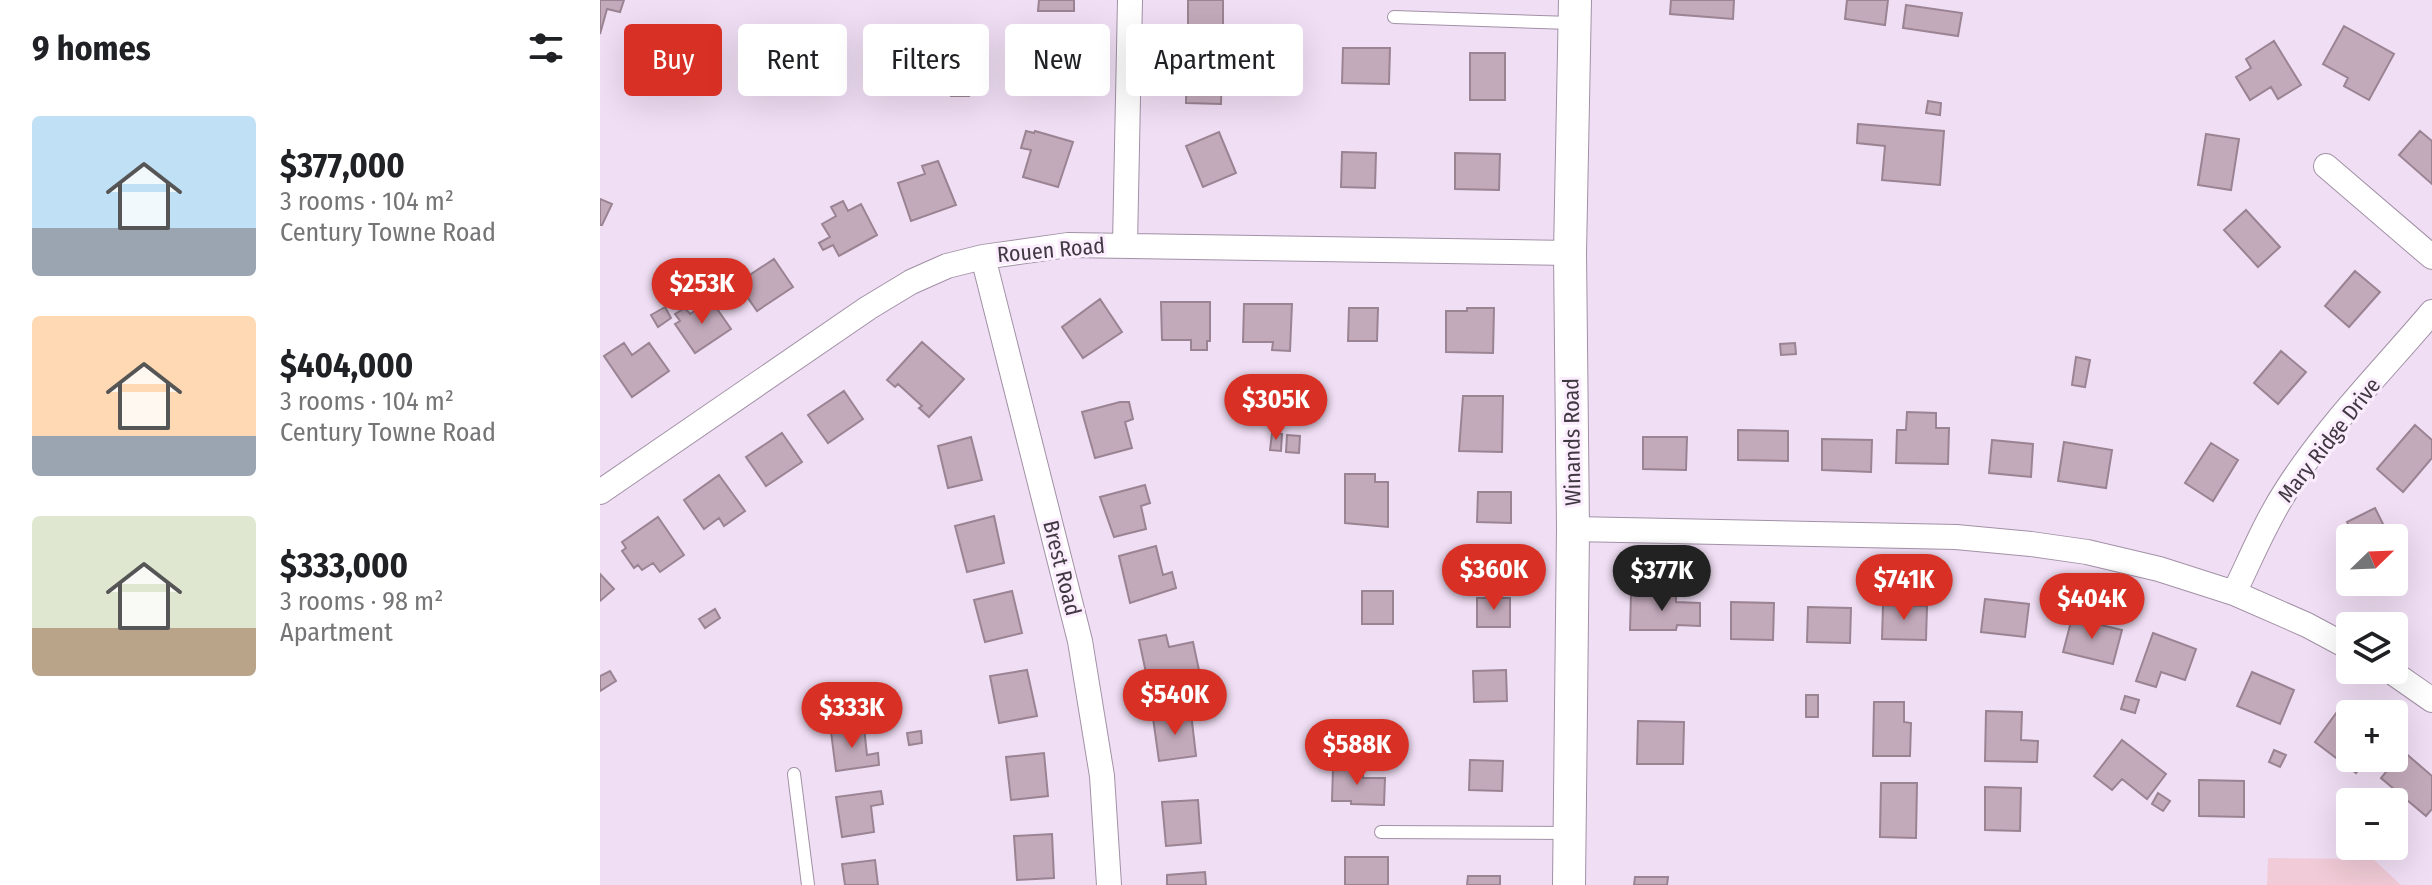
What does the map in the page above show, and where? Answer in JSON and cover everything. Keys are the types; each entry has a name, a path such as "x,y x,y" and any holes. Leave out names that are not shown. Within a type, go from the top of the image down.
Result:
{"street":[{"path":"1125,244 1130,0"},
{"name":"Winands Road","path":"1569,885 1573,529 1570,253 1575,12"},
{"path":"2326,166 2432,257"},
{"name":"Rouen Road","path":"600,492 868,308 911,282 947,266 983,257 1068,245 1125,244 1570,253"},
{"name":"Brest Road","path":"983,257 1080,641 1102,776 1109,885"},
{"name":"Mary Ridge Drive","path":"2234,593 2264,529 2288,488 2321,442 2432,312"},
{"path":"1573,529 1956,537 2087,552 2159,569 2234,593 2336,641"},
{"path":"2408,683 2432,700"}],"lane":[{"path":"1394,17 1575,12"},
{"path":"794,774 808,885"},
{"path":"1381,832 1569,833"}],"shaded area":[{"path":"2268,858 2374,860 2401,885 2267,885"}],"building":[{"path":"600,0 624,0 620,12 607,9 600,34"},
{"path":"1039,0 1074,0 1074,11 1038,11"},
{"path":"1188,0 1223,0 1223,24 1188,24"},
{"path":"1671,0 1734,0 1733,19 1670,14"},
{"path":"1847,0 1888,0 1885,25 1845,19"},
{"path":"1906,5 1962,13 1958,36 1903,28"},
{"path":"2344,26 2394,54 2369,100 2344,86 2348,78 2323,64"},
{"path":"2274,41 2301,85 2278,99 2271,87 2250,100 2236,77 2251,68 2246,59"},
{"path":"1343,48 1390,48 1389,84 1342,83"},
{"path":"1470,53 1505,53 1505,100 1470,100"},
{"path":"1186,96 1221,96 1221,104 1186,103"},
{"path":"1928,101 1941,103 1940,115 1926,113"},
{"path":"1858,124 1944,131 1940,185 1882,180 1885,146 1857,143"},
{"path":"1026,131 1073,142 1058,187 1023,177 1031,150 1021,148"},
{"path":"2420,131 2432,141 2432,184 2399,155"},
{"path":"1219,132 1236,173 1203,187 1186,146"},
{"path":"2206,134 2239,139 2231,190 2198,185"},
{"path":"1342,152 1376,153 1375,188 1341,187"},
{"path":"1455,153 1500,154 1499,190 1455,189"},
{"path":"938,161 956,205 911,221 898,183 925,174 922,166"},
{"path":"600,199 612,204 602,225 600,225"},
{"path":"843,201 848,211 861,204 877,235 839,256 833,245 823,250 819,243 830,237 822,224 836,216 831,207"},
{"path":"2246,210 2280,247 2258,267 2224,230"},
{"path":"774,259 793,287 757,311 730,272 737,267 745,278"},
{"path":"2355,271 2380,292 2349,327 2325,306"},
{"path":"1100,299 1122,332 1083,358 1062,327"},
{"path":"711,300 731,329 695,353 675,324 680,321 675,314 685,308 690,314"},
{"path":"1161,302 1210,302 1210,341 1207,341 1207,350 1191,350 1191,340 1162,340"},
{"path":"1244,304 1292,304 1290,351 1272,350 1273,342 1243,342"},
{"path":"665,307 671,318 658,327 651,315"},
{"path":"1349,308 1378,308 1377,341 1348,341"},
{"path":"1467,308 1494,308 1493,353 1446,352 1446,311 1467,311"},
{"path":"922,342 964,379 929,417 919,408 922,406 898,384 895,387 887,380"},
{"path":"624,343 632,355 649,343 669,371 632,397 604,356"},
{"path":"1795,343 1796,354 1781,355 1780,344"},
{"path":"2281,351 2306,372 2278,404 2254,383"},
{"path":"2076,357 2090,360 2085,387 2072,385"},
{"path":"1276,375 1298,376 1298,389 1276,389"},
{"path":"844,391 863,419 828,443 808,415"},
{"path":"1463,396 1503,396 1502,452 1459,451"},
{"path":"1129,402 1133,419 1125,422 1132,448 1095,458 1082,412"},
{"path":"1907,412 1936,413 1936,428 1949,428 1948,464 1896,463 1897,430 1906,430"},
{"path":"2415,425 2432,440 2432,458 2403,492 2377,469"},
{"path":"1738,430 1788,431 1788,461 1738,460"},
{"path":"782,433 802,462 766,486 746,457"},
{"path":"1272,433 1282,434 1281,451 1270,450"},
{"path":"1287,435 1300,436 1299,453 1286,452"},
{"path":"971,437 982,480 948,488 938,446"},
{"path":"1643,437 1687,437 1686,470 1643,469"},
{"path":"1822,439 1872,440 1871,472 1822,470"},
{"path":"1992,440 2033,444 2031,477 1989,473"},
{"path":"2064,442 2112,450 2106,488 2058,481"},
{"path":"2211,443 2238,460 2213,501 2185,483"},
{"path":"1345,474 1375,474 1375,482 1388,482 1388,527 1345,523"},
{"path":"719,475 745,511 724,526 719,518 704,529 684,500"},
{"path":"1145,485 1150,503 1141,506 1146,529 1114,537 1100,497"},
{"path":"1478,492 1511,492 1511,523 1477,522"},
{"path":"2375,508 2383,524 2348,524"},
{"path":"994,516 1004,563 967,572 955,526"},
{"path":"658,517 684,555 660,572 653,563 642,570 638,565 634,568 622,551 626,548 622,542"},
{"path":"1156,546 1163,575 1172,572 1176,588 1130,603 1119,556"},
{"path":"600,574 614,589 600,601"},
{"path":"1012,591 1022,633 985,642 974,600"},
{"path":"1362,591 1393,591 1393,624 1362,624"},
{"path":"1631,594 1676,595 1676,602 1700,603 1700,626 1677,625 1676,630 1630,630"},
{"path":"1477,598 1510,598 1510,627 1477,627"},
{"path":"1985,599 2029,604 2025,637 1981,632"},
{"path":"1731,602 1774,603 1773,640 1731,639"},
{"path":"1883,605 1927,606 1926,640 1882,639"},
{"path":"1808,607 1851,608 1850,643 1807,642"},
{"path":"715,609 720,618 705,628 699,619"},
{"path":"2072,618 2122,630 2113,664 2063,652"},
{"path":"2153,633 2196,649 2185,680 2161,672 2156,687 2136,681"},
{"path":"1166,635 1169,647 1193,642 1200,675 1148,682 1139,640"},
{"path":"1027,670 1037,716 999,723 990,676"},
{"path":"1506,670 1507,701 1474,702 1473,671"},
{"path":"610,671 616,681 600,691 600,676"},
{"path":"2252,672 2294,690 2280,724 2237,706"},
{"path":"1806,695 1818,695 1818,717 1806,717"},
{"path":"2125,696 2139,700 2135,713 2121,709"},
{"path":"1874,702 1904,702 1904,722 1911,723 1910,756 1873,756"},
{"path":"1986,711 2022,712 2021,740 2038,741 2037,762 1985,761"},
{"path":"1191,713 1196,756 1159,761 1153,718"},
{"path":"2336,713 2336,758 2315,742"},
{"path":"1638,721 1684,722 1683,764 1637,764"},
{"path":"864,727 867,755 878,753 879,765 836,771 831,732"},
{"path":"921,731 922,743 909,745 907,733"},
{"path":"2122,740 2166,774 2147,799 2122,779 2112,790 2094,776"},
{"path":"2274,750 2286,755 2280,767 2269,762"},
{"path":"1044,753 1048,796 1011,800 1006,757"},
{"path":"2408,755 2432,776 2432,809 2426,816 2408,801 2408,788 2393,788 2381,778 2386,772 2408,772"},
{"path":"1470,760 1503,761 1502,791 1469,790"},
{"path":"1333,767 1363,767 1363,778 1385,778 1384,805 1332,801"},
{"path":"2199,780 2244,781 2244,817 2199,816"},
{"path":"1881,783 1917,783 1916,838 1880,837"},
{"path":"1985,787 2021,788 2020,831 1985,830"},
{"path":"881,791 883,804 871,806 874,832 842,837 836,797"},
{"path":"2158,793 2170,801 2163,811 2152,804"},
{"path":"1198,800 1201,843 1166,846 1162,802"},
{"path":"1052,834 1054,878 1017,880 1014,836"},
{"path":"1345,857 1388,857 1388,885 1345,885"},
{"path":"875,860 878,885 845,885 842,864"},
{"path":"1205,872 1206,885 1167,885 1167,875"},
{"path":"1468,876 1500,876 1500,885 1467,885"},
{"path":"1635,877 1668,877 1667,885 1634,885"}]}
